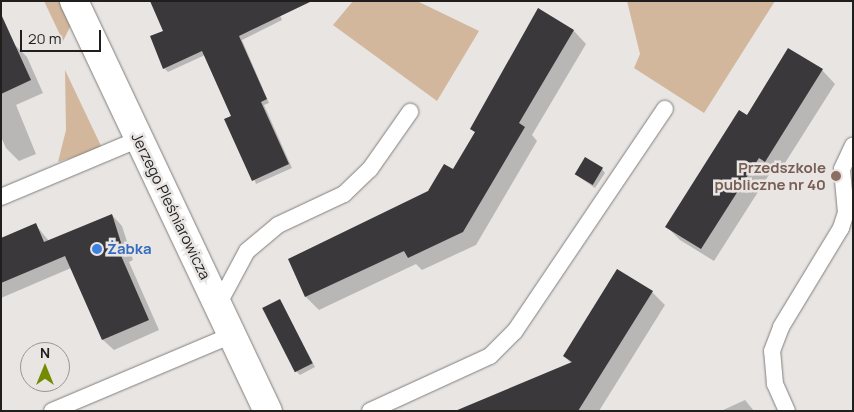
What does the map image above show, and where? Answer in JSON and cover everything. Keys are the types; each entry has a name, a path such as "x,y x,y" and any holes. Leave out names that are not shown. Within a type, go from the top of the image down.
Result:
{"street":[{"name":"Jerzego Pleśniarowicza","path":"74,1 268,411"}],"lane":[{"path":"370,411 490,356 515,330 665,109"},
{"path":"218,305 246,251 278,225 344,194 370,169 410,112"},
{"path":"1,197 139,139"},
{"path":"787,411 775,384 772,351 781,327 842,228 846,213 842,169 853,145"},
{"path":"52,411 232,335"}],"shaded area":[{"path":"44,1 61,1 71,25 63,41"},
{"path":"353,1 417,1 479,31 437,101 333,25"},
{"path":"627,1 775,1 704,113 634,68 640,54"},
{"path":"65,70 102,148 58,162 66,130"}],"building":[{"path":"150,1 312,1 239,36 267,99 261,102 289,164 252,181 224,119 231,116 202,51 163,69 150,36 163,31"},
{"path":"538,8 574,30 519,123 525,127 463,232 408,258 404,251 305,297 288,259 428,191 444,164 453,169 475,132 470,129"},
{"path":"1,14 31,80 1,94"},
{"path":"788,48 823,69 765,162 759,158 701,249 665,227 739,110 747,115"},
{"path":"585,157 603,168 593,185 575,174"},
{"path":"112,214 123,249 119,251 149,320 102,340 65,256 1,283 1,238 36,223 44,242"},
{"path":"617,269 653,291 578,411 455,411 572,362 563,356"},
{"path":"280,299 313,363 295,372 262,308"}],"place":[{"name":"Przedszkole publiczne nr 40","path":"836,176"},
{"name":"Żabka","path":"97,249"}]}
